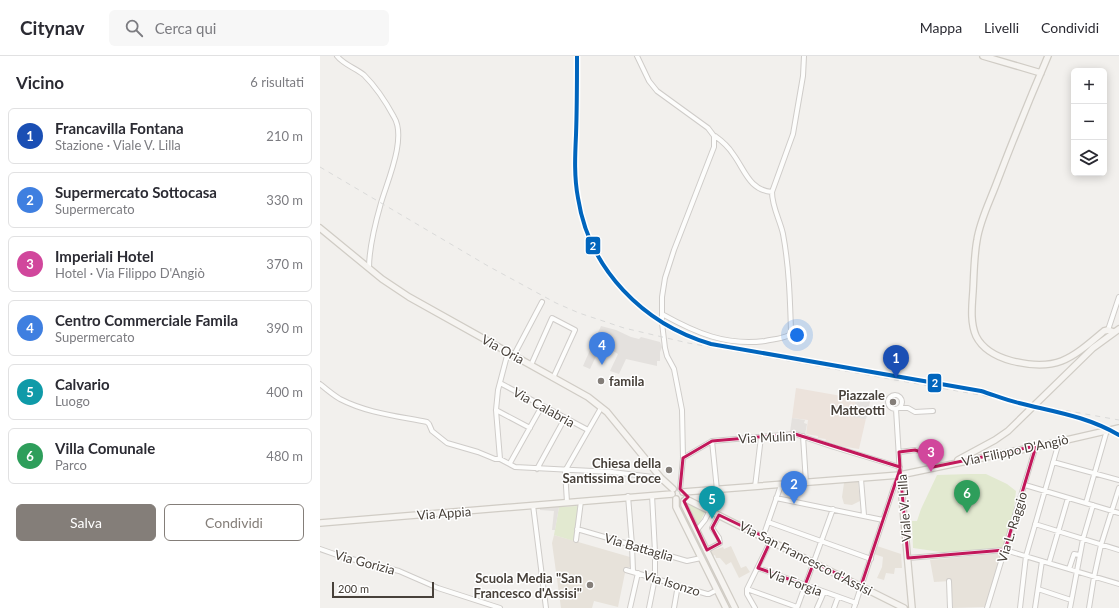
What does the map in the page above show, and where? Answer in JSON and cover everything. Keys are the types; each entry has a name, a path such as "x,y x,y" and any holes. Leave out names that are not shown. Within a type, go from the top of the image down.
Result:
{"main road":[{"path":"983,56 1041,72"},
{"path":"1048,56 1014,137 980,227 976,247 972,306 973,325 980,342 992,354 1012,361 1039,365 1050,364 1068,359 1104,330 1117,330"},
{"name":"Via Oria","path":"320,228 382,279 409,297 583,394 601,408 661,478 677,490 676,499"},
{"path":"955,463 1008,431 1093,348 1117,330"},
{"name":"Via Filippo D'Angiò","path":"717,490 861,479 900,474 1059,442 1119,428"},
{"name":"Viale V. Lilla","path":"900,474 912,608"},
{"path":"677,490 685,500 684,505 735,608"},
{"name":"Via Appia","path":"320,522 652,495 677,490 717,490"},
{"path":"676,499 676,507 726,608"},
{"name":"Via San Francesco d'Assisi","path":"676,499 681,501 685,500 710,510 904,608"}],"street":[{"path":"337,56 340,60 363,74 396,119 398,132 393,168 381,203 372,241 369,256 369,268"},
{"path":"637,56 654,88 700,121 711,131 714,136 724,142 758,189 772,192"},
{"path":"662,314 693,330 712,337 738,343 751,343 778,339 789,335 791,331 787,257 782,233 772,202 772,192 793,134 803,76 804,56"},
{"path":"677,490 683,458 682,410 674,369 667,356 665,348 662,293 667,272 686,217 714,147 714,136"},
{"path":"1108,330 1119,297"},
{"path":"514,355 542,302"},
{"path":"531,365 552,318 575,330 553,378"},
{"path":"500,459 496,410 500,382 508,352"},
{"name":"Via Calabria","path":"500,382 588,430"},
{"path":"320,384 338,398 352,405 386,415 427,422 432,431 447,443 478,452 495,459 500,459 515,467 582,470 661,478"},
{"path":"510,463 542,406"},
{"path":"567,502 565,470 601,408"},
{"name":"Viale V. Lilla","path":"900,474 897,408 908,408 915,412 933,411"},
{"path":"496,410 530,428"},
{"path":"537,469 564,418"},
{"path":"1086,503 1107,430"},
{"name":"Via Mulini","path":"683,458 712,441 796,434 834,447 900,466"},
{"path":"803,436 806,483"},
{"path":"755,487 761,437"},
{"path":"712,441 717,490"},
{"path":"1020,608 1026,556 1059,442"},
{"name":"Via L. Raggio","path":"987,608 1036,446"},
{"path":"899,452 915,450 934,457 933,467"},
{"path":"1053,462 1119,480"},
{"path":"855,606 894,487 900,474"},
{"path":"861,479 864,515"},
{"path":"763,537 781,485"},
{"path":"1025,485 1119,513"},
{"path":"1089,608 1101,545 1119,488"},
{"path":"649,608 655,578 652,495"},
{"path":"628,496 635,572 630,608"},
{"path":"776,498 883,520"},
{"path":"1049,563 1068,498"},
{"path":"576,540 581,501"},
{"path":"533,505 546,608"},
{"path":"1070,608 1079,556 1093,505"},
{"path":"747,589 797,608 833,509"},
{"path":"696,530 705,520 710,510"},
{"path":"706,550 720,543 720,538 712,528 719,515"},
{"path":"768,522 870,560"},
{"path":"1035,524 1119,550"},
{"name":"Via Battaglia","path":"577,530 687,561 701,558"},
{"path":"755,608 747,594 747,589 771,540"},
{"name":"Via Gorizia","path":"320,549 340,556 399,571 438,588 496,608"},
{"path":"908,558 1005,550 1119,584"},
{"path":"1069,570 1074,554 1079,556"},
{"path":"1035,608 1042,560"},
{"name":"Via Forgia","path":"758,568 838,597 855,606"},
{"name":"Via Isonzo","path":"626,570 709,594 717,590"},
{"path":"949,581 950,608"},
{"path":"674,608 678,586"},
{"path":"1038,590 1071,600"},
{"path":"817,608 824,592"},
{"path":"834,608 838,597"}],"highlighted area":[{"path":"795,434 900,467 899,452 915,450 934,457 933,467 1036,446 1005,550 908,558 900,469 861,586 814,562 805,585 758,568 771,540 719,515 712,528 720,543 707,550 684,501 688,497 680,489 683,458 712,441"}],"shaded area":[{"path":"601,326 616,330 631,337 639,339 641,337 660,342 662,347 660,352 660,361 657,361 657,366 626,359 619,374 610,371 618,354 610,349 601,347 590,369 583,366"},
{"path":"796,388 870,401 859,449 833,445 833,443 825,441 826,439 806,434 808,420 792,418"},
{"path":"856,399 870,401 866,419 853,417"},
{"path":"792,418 805,420 804,423 807,424 805,435 790,432"},
{"path":"858,482 860,501 852,505 844,504 842,497 844,483"},
{"path":"540,507 559,507 555,530 552,530 554,511 540,510"},
{"name":"Scuola Media \"San Francesco d'Assisi\"","path":"554,535 630,557 630,567 626,568 618,607 594,601 592,608 561,608 552,543"},
{"path":"731,546 741,568 746,566 750,572 739,578 731,562 726,565 720,558 716,558 715,555 713,556 711,551 723,547 724,549"},
{"path":"877,546 901,554 902,568 895,568 894,574 886,573 884,580 877,578 882,567 883,557 874,554"},
{"path":"1002,553 985,607 953,608 951,581 934,582 930,560"}],"green space":[{"path":"986,474 1007,484 1016,491 1014,508 1016,508 1004,548 948,553 913,548 912,521 917,521 937,475"},
{"path":"689,501 705,509 697,528 685,504"},
{"path":"578,506 574,541 554,535 559,507"}],"railway":[{"path":"320,167 488,266 556,303 579,313 624,328 688,343 1019,402"},
{"path":"1046,407 1119,420"}],"transit line":[{"name":"2","path":"577,56 575,174 578,198 584,224 594,248 607,270 623,290 642,308 663,323 686,335 711,344 981,391 1014,402 1058,412 1095,423 1119,435"}],"place":[{"name":"Centro Commerciale Famila","path":"602,365"},
{"name":"Francavilla Fontana","path":"896,378"},
{"name":"famila","path":"601,381"},
{"name":"Piazzale Matteotti","path":"893,402"},
{"name":"Chiesa della Santissima Croce","path":"669,470"},
{"name":"Imperiali Hotel","path":"931,472"},
{"name":"Supermercato Sottocasa","path":"794,504"},
{"name":"Villa Comunale","path":"967,513"},
{"name":"Calvario","path":"712,519"},
{"name":"Scuola Media \"San Francesco d'Assisi\"","path":"590,585"}]}
